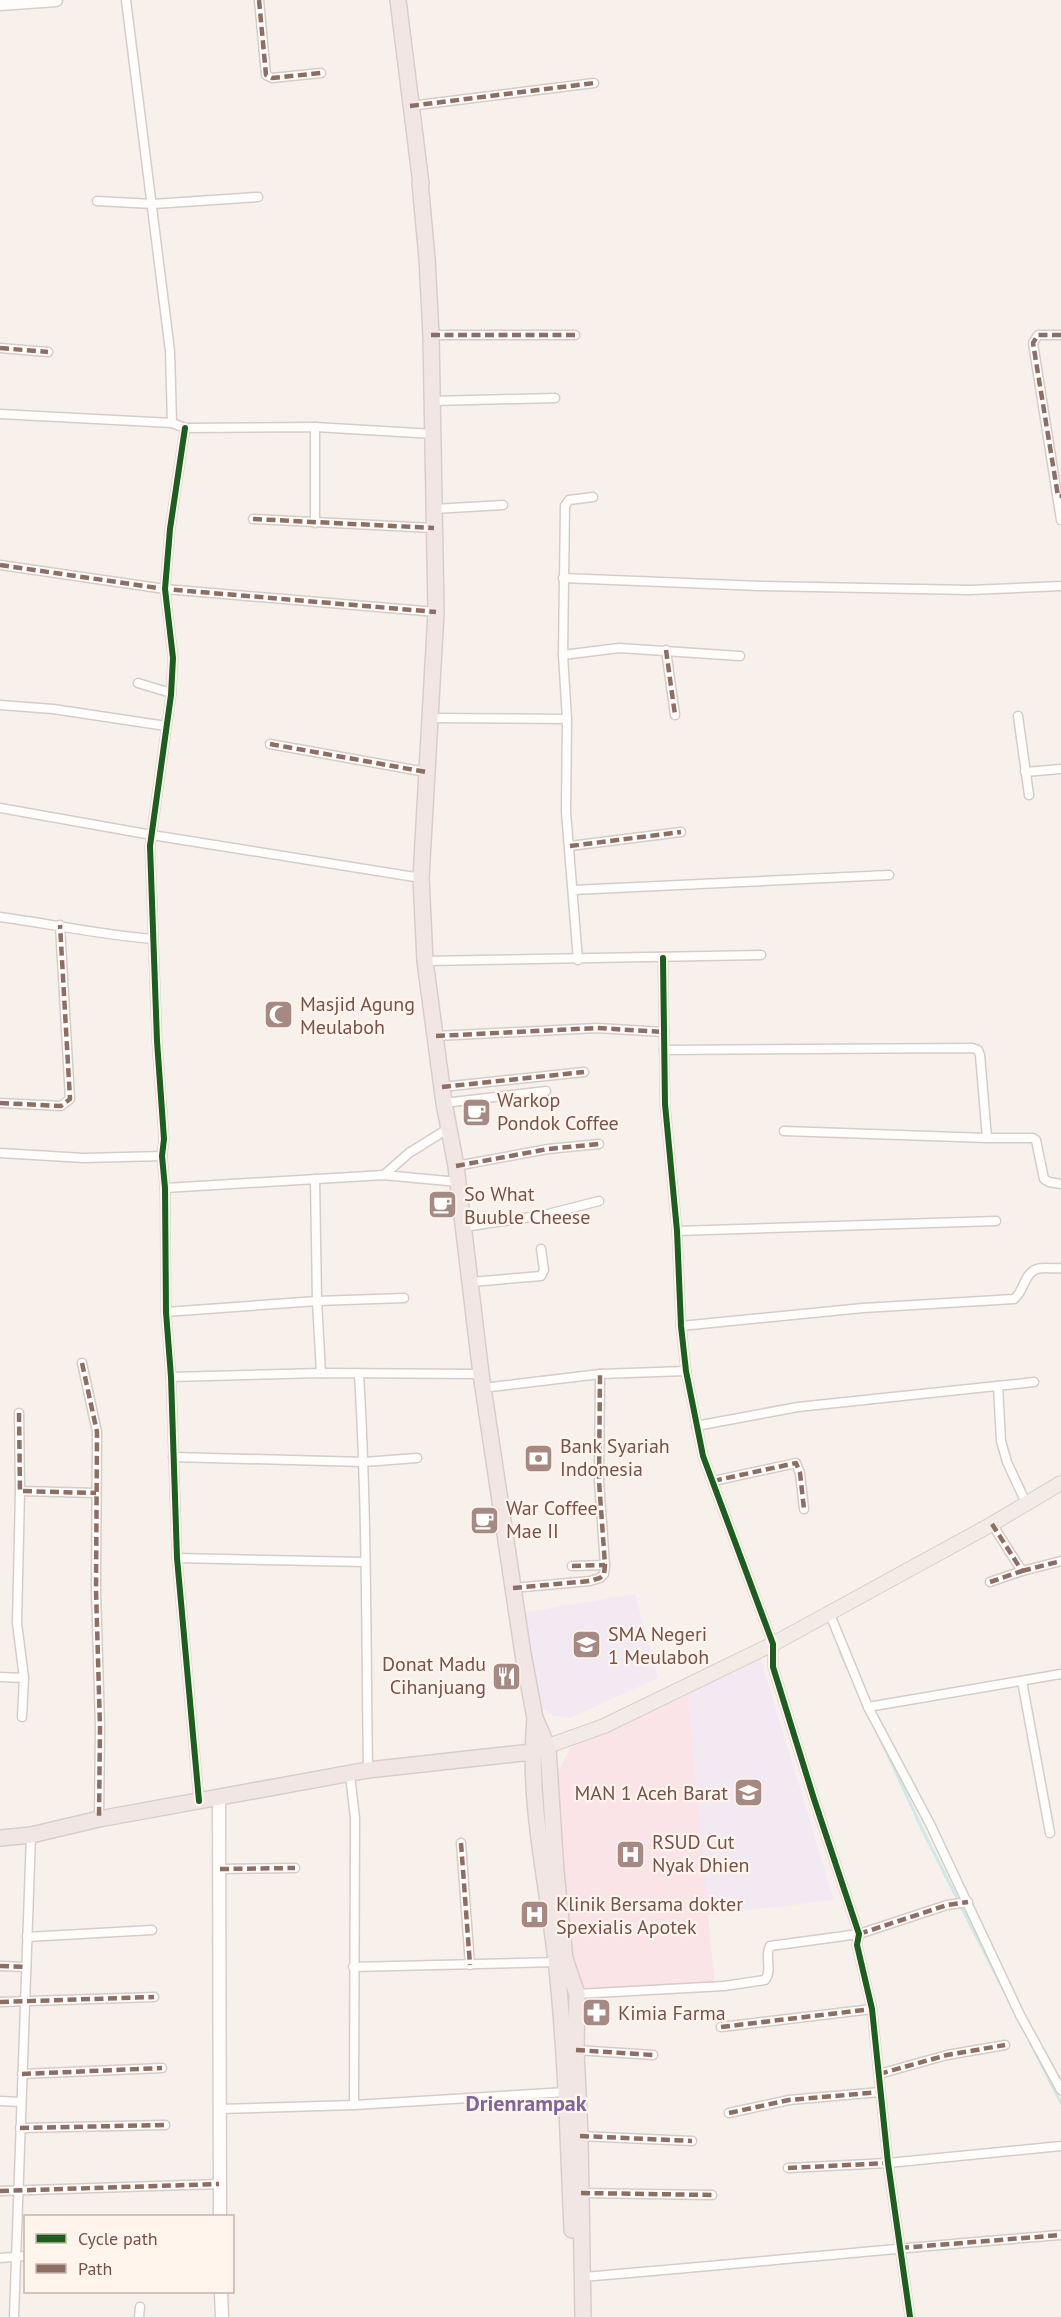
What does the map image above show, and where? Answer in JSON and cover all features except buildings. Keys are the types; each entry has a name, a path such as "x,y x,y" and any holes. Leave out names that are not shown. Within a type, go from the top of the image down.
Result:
{"highway":[{"path":"399,0 421,184 431,335 434,434 436,612 421,878 425,961 444,1103 456,1166 482,1381 527,1681 535,1718 548,1748 556,1872 565,1959 577,1994 576,2050 584,2277 583,2317"},
{"path":"535,1718 532,1752 533,1788 556,1962 566,2092 574,2277 573,2317"},
{"path":"0,1838 31,1835 99,1819 368,1770 532,1752"}],"main road":[{"path":"532,1752 604,1726 773,1644 992,1524 1061,1483"}],"street":[{"path":"0,4 56,0"},
{"path":"126,0 170,351 172,423"},
{"path":"259,0 267,76 272,78 321,74"},
{"path":"410,106 594,83"},
{"path":"97,201 153,204 258,197"},
{"path":"431,335 575,335"},
{"path":"1061,335 1038,335 1033,343 1060,496 1061,520"},
{"path":"0,348 48,351"},
{"path":"432,401 555,398"},
{"path":"0,414 172,423 185,428 315,427 434,434"},
{"path":"315,427 315,523"},
{"path":"185,428 170,529 165,589 173,658 171,693 150,846 157,1041 164,1139 162,1156 165,1188 166,1312 171,1377 177,1558 199,1801"},
{"path":"578,960 566,812 567,719 563,655 565,506 568,500 593,497"},
{"path":"434,509 503,505"},
{"path":"253,519 434,528"},
{"path":"0,565 165,589 436,612"},
{"path":"563,578 760,586 958,590 1061,588"},
{"path":"563,655 619,648 740,656"},
{"path":"666,650 675,715"},
{"path":"138,683 171,693"},
{"path":"0,705 53,709 166,726"},
{"path":"1018,716 1029,795"},
{"path":"429,718 567,719"},
{"path":"270,744 426,772"},
{"path":"1025,772 1061,769"},
{"path":"0,808 421,878"},
{"path":"570,846 681,832"},
{"path":"573,890 890,875"},
{"path":"0,917 60,925 106,935 153,939"},
{"path":"0,1103 61,1106 70,1099 60,925"},
{"path":"425,961 761,955"},
{"path":"663,958 665,1104 677,1231 681,1326 696,1426 717,1497 773,1644 773,1667 859,1934 858,1945 872,2009 888,2163 910,2317"},
{"path":"436,1036 597,1029 664,1032"},
{"path":"664,1050 972,1048 978,1050 980,1055 987,1138"},
{"path":"442,1087 584,1072"},
{"path":"444,1103 546,1091"},
{"path":"384,1175 409,1153 449,1128"},
{"path":"784,1131 1033,1138 1036,1140 1044,1179 1061,1184"},
{"path":"456,1166 548,1149 599,1144"},
{"path":"0,1153 84,1158 162,1156"},
{"path":"165,1188 384,1175 458,1182"},
{"path":"315,1179 316,1301 321,1373"},
{"path":"464,1227 544,1215 599,1201"},
{"path":"677,1231 996,1221"},
{"path":"471,1282 541,1276 544,1270 541,1249"},
{"path":"681,1326 863,1308 1014,1299 1020,1295 1030,1274 1035,1269 1061,1268"},
{"path":"166,1312 316,1301 404,1298"},
{"path":"82,1363 98,1432 96,1590 100,1749 99,1819"},
{"path":"171,1377 321,1373 482,1381 687,1371"},
{"path":"359,1374 364,1462 368,1770"},
{"path":"513,1588 590,1581 600,1578 603,1574 599,1481 600,1374"},
{"path":"696,1426 798,1407 1034,1382"},
{"path":"998,1386 1004,1450 1026,1503"},
{"path":"19,1413 17,1623 24,1678 22,1717"},
{"path":"173,1457 364,1462 417,1458"},
{"path":"713,1480 796,1463 800,1473 804,1509"},
{"path":"20,1491 96,1493"},
{"path":"992,1524 1022,1571"},
{"path":"177,1558 364,1562"},
{"path":"990,1582 1061,1561"},
{"path":"572,1566 604,1565"},
{"path":"829,1612 868,1707 925,1814 1020,2015 1061,2090"},
{"path":"868,1707 1061,1674"},
{"path":"0,1677 24,1678"},
{"path":"1022,1681 1050,1833"},
{"path":"350,1775 355,1818 354,2105"},
{"path":"219,1797 220,2215"},
{"path":"14,2317 21,2256 18,2190 31,1835"},
{"path":"461,1843 470,1965"},
{"path":"220,1869 295,1868"},
{"path":"577,1994 724,1986 765,1980 769,1975 768,1949 770,1946 859,1934 952,1904 968,1902"},
{"path":"27,1937 153,1930"},
{"path":"353,1967 556,1962"},
{"path":"0,1966 26,1967"},
{"path":"0,2001 154,1997"},
{"path":"721,2027 872,2009"},
{"path":"879,2074 947,2055 1005,2045"},
{"path":"576,2050 653,2055"},
{"path":"22,2074 162,2068"},
{"path":"219,2109 354,2105 566,2092"},
{"path":"729,2113 789,2100 880,2092"},
{"path":"0,2101 21,2102"},
{"path":"20,2128 165,2125"},
{"path":"580,2136 692,2141"},
{"path":"788,2168 888,2163 1061,2146"},
{"path":"0,2191 219,2184"},
{"path":"581,2193 712,2195"},
{"path":"584,2277 1061,2235"},
{"path":"0,2258 21,2256"},
{"path":"221,2293 222,2317"},
{"path":"139,2317 140,2307"}],"shaded area":[{"name":"SMA Negeri 1 Meulaboh","path":"635,1594 658,1678 570,1718 554,1716 535,1702 521,1613"},
{"name":"MAN 1 Aceh Barat","path":"759,1653 834,1900 707,1915 687,1687"},
{"name":"RSUD Cut Nyak Dhien","path":"687,1687 715,1989 575,1995 555,1793 558,1772 569,1750 585,1736"}],"waterway":[{"path":"840,1652 847,1667"},
{"path":"880,1738 924,1833 1004,1991"},
{"path":"1030,2042 1061,2103"}],"marked path":[{"path":"259,0 266,75 272,78 321,73"},
{"path":"410,106 594,83"},
{"path":"431,335 575,335"},
{"path":"1061,335 1038,335 1033,343 1058,496 1061,496"},
{"path":"0,348 48,352"},
{"path":"253,519 434,528"},
{"path":"0,565 165,589 436,612"},
{"path":"666,650 675,715"},
{"path":"270,744 426,772"},
{"path":"570,846 681,832"},
{"path":"0,1103 61,1106 70,1099 60,925"},
{"path":"436,1036 597,1028 664,1032"},
{"path":"442,1087 584,1072"},
{"path":"456,1166 548,1149 599,1144"},
{"path":"82,1363 97,1432 96,1590 100,1727 99,1819"},
{"path":"513,1588 590,1581 604,1574 599,1481 600,1374"},
{"path":"19,1413 20,1491 96,1493"},
{"path":"713,1481 796,1463 800,1473 804,1509"},
{"path":"990,1582 1022,1571 992,1524"},
{"path":"1022,1571 1061,1561"},
{"path":"572,1566 605,1565"},
{"path":"461,1843 470,1965"},
{"path":"220,1869 295,1868"},
{"path":"859,1934 947,1905 968,1902"},
{"path":"0,1966 26,1967"},
{"path":"0,2002 154,1997"},
{"path":"721,2027 872,2009"},
{"path":"879,2074 947,2055 1005,2045"},
{"path":"576,2050 653,2055"},
{"path":"22,2074 162,2068"},
{"path":"729,2113 789,2100 880,2092"},
{"path":"20,2128 165,2125"},
{"path":"580,2136 692,2141"},
{"path":"788,2168 888,2163"},
{"path":"0,2191 219,2184"},
{"path":"581,2193 712,2195"},
{"path":"900,2248 1061,2235"}],"cycle path":[{"path":"185,428 170,529 165,589 173,658 171,695 150,846 157,1041 164,1139 162,1156 165,1188 166,1312 171,1377 177,1558 199,1801"},
{"path":"663,958 665,1104 677,1231 681,1326 686,1371 703,1456 773,1644 773,1667 859,1934 857,1945 872,2009 888,2163 910,2317"}],"place":[{"name":"Masjid Agung Meulaboh","path":"279,1015"},
{"name":"Warkop Pondok Coffee","path":"476,1112"},
{"name":"So What Buuble Cheese","path":"443,1205"},
{"name":"Bank Syariah Indonesia","path":"539,1458"},
{"name":"War Coffee Mae II","path":"485,1520"},
{"name":"SMA Negeri 1 Meulaboh","path":"587,1645"},
{"name":"Donat Madu Cihanjuang","path":"507,1676"},
{"name":"MAN 1 Aceh Barat","path":"749,1793"},
{"name":"RSUD Cut Nyak Dhien","path":"631,1854"},
{"name":"Klinik Bersama dokter Spexialis Apotek","path":"535,1915"},
{"name":"Kimia Farma","path":"597,2013"}],"district":[{"name":"Drienrampak","path":"526,2103"}]}
